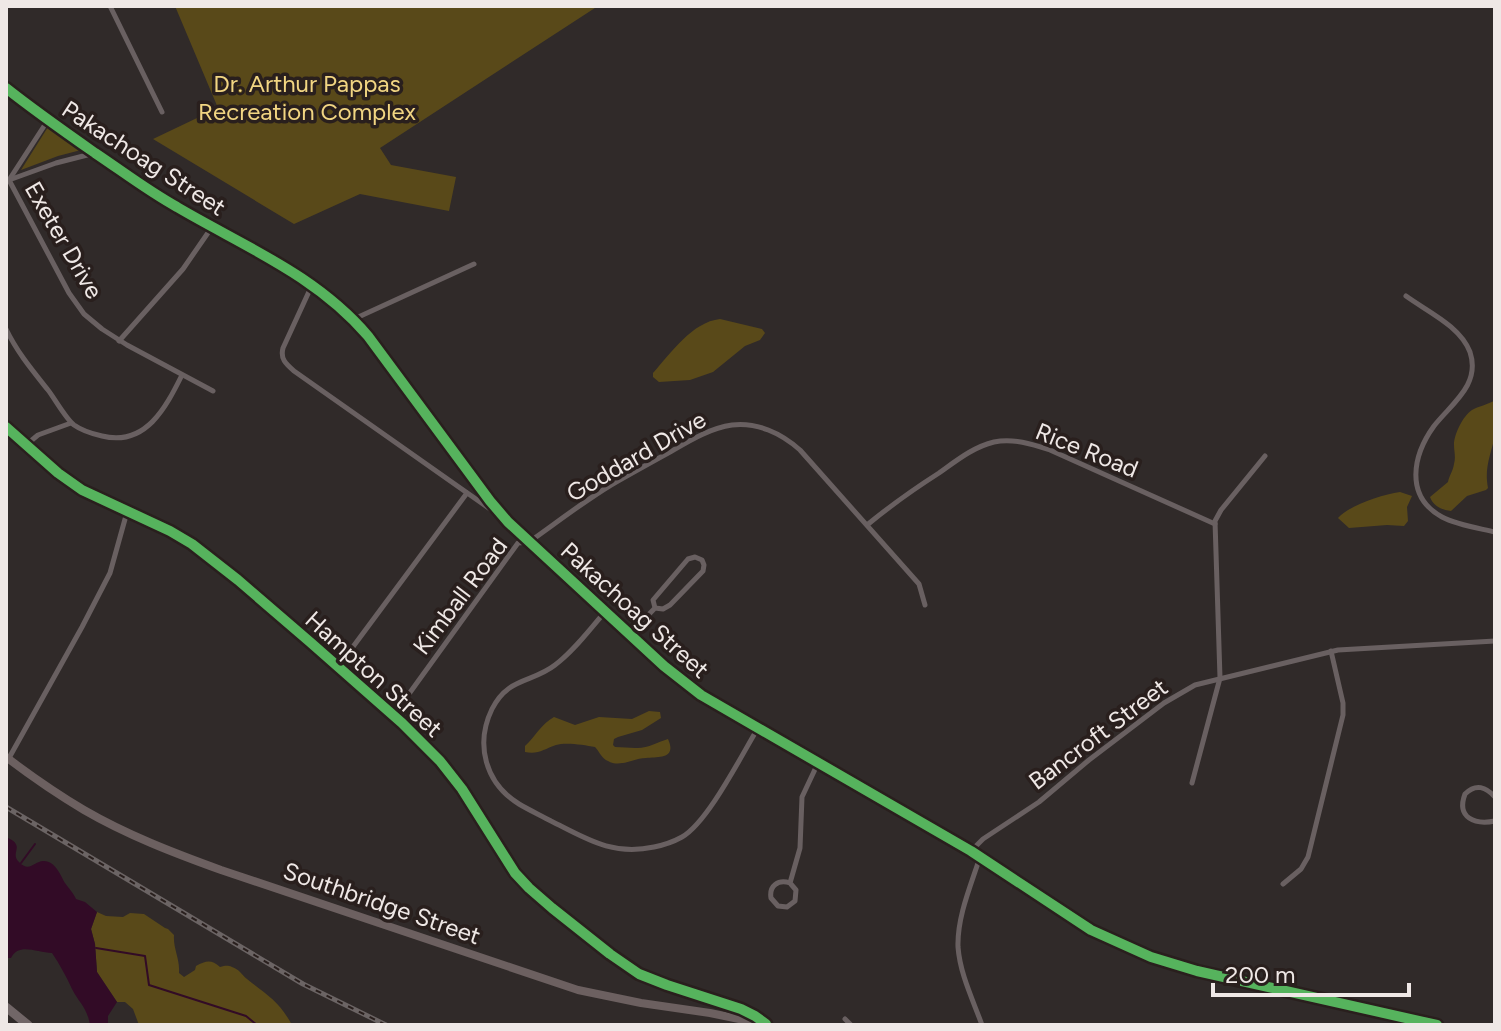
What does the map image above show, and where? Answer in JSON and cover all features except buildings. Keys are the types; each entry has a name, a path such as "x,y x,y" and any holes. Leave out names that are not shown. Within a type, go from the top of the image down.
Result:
{"highway":[{"path":"6,1007 28,1025"}],"main road":[{"name":"Southbridge Street","path":"7,758 42,784 127,833 221,870 578,990 767,1025"}],"street":[{"path":"110,6 162,112"},
{"name":"Pakachoag Street","path":"6,88 162,199 313,285 354,319 508,522 695,691 980,856 1080,924 1114,942 1161,961 1437,1025"},
{"path":"8,181 48,120"},
{"path":"8,181 56,163 96,153"},
{"name":"Exeter Drive","path":"8,181 78,306 119,341 213,391"},
{"path":"119,341 183,269 212,227"},
{"path":"354,319 474,264"},
{"path":"313,285 282,351 283,360 508,522"},
{"path":"1406,296 1459,334 1469,351 1472,366 1464,393 1433,427 1424,444 1415,472 1417,489 1426,504 1442,517 1495,531"},
{"path":"6,329 22,358 71,423 95,435 117,439 136,433 152,423 161,414 182,375"},
{"path":"26,445 38,435 71,423"},
{"name":"Goddard Drive","path":"529,542 622,479 701,436 738,425 768,430 794,444 919,584 925,605"},
{"name":"Hampton Street","path":"6,427 82,490 192,544 338,667 448,769 515,873 552,908 631,970 741,1009 767,1025"},
{"name":"Rice Road","path":"867,525 965,455 993,442 1007,441 1050,450 1215,524"},
{"path":"1192,783 1220,678 1215,524 1221,510 1265,456"},
{"path":"338,667 467,493"},
{"path":"7,758 110,573 127,512"},
{"name":"Kimball Road","path":"393,716 518,543 529,542"},
{"path":"695,557 702,560 703,571 692,583 666,608 655,608 653,600 688,559 695,557"},
{"path":"630,634 655,608"},
{"path":"606,612 557,664 514,684 493,707 484,733 484,756 490,775 508,795 529,809 606,847 627,851 661,846 676,841 705,815 758,728"},
{"name":"Bancroft Street","path":"971,851 1164,703 1195,685 1331,651 1495,641"},
{"path":"1283,884 1301,869 1308,857 1343,715 1331,651"},
{"path":"790,883 799,856 802,797 818,763"},
{"path":"1495,797 1484,788 1475,787 1465,794 1463,801 1466,814 1473,821 1495,821"},
{"path":"980,856 961,920 958,942 963,971 982,1025"},
{"path":"780,882 790,883 796,890 796,899 787,907 778,906 771,898 772,888 780,882"},
{"path":"845,1019 851,1025"}],"green space":[{"name":"Dr. Arthur Pappas Recreation Complex","path":"175,6 598,6 380,148 391,165 456,177 449,211 360,194 294,224 153,139 218,108"},
{"path":"48,127 81,150 21,170"},
{"path":"720,319 762,329 765,333 760,340 745,346 713,372 690,380 659,382 653,377 653,373 691,332"},
{"path":"1495,400 1496,431 1487,467 1488,488 1467,496 1451,511 1444,510 1430,497 1448,482 1455,461 1454,441 1460,426 1472,410"},
{"path":"1400,492 1412,496 1407,507 1408,521 1404,526 1349,528 1338,518 1366,501"},
{"path":"649,711 660,712 661,718 642,730 614,739 613,745 639,748 668,739 670,750 665,756 613,763 602,757 595,747 570,744 525,752 525,746 554,717 575,725 599,717 632,719"},
{"path":"97,912 123,917 130,913 144,914 174,935 179,973 184,977 206,962 234,968 267,994 292,1025 139,1025 133,1009 125,1002 117,1002 97,972 91,929"}],"shaded area":[{"path":"6,837 17,846 16,858 23,865 29,867 40,861 51,863 76,899 97,912 91,929 97,972 117,1002 108,1016 108,1025 90,1025 85,1009 52,953 24,949 6,958"}],"waterway":[{"path":"21,863 35,844"},
{"path":"96,948 145,956 149,985 246,1016 257,1025"}],"railway":[{"path":"6,807 303,984 386,1025"}],"cycle path":[{"path":"6,88 145,188 303,279 348,315 368,336 508,522 664,666 701,695 971,851 1091,930 1151,957 1197,971 1437,1025"},
{"path":"6,427 82,490 192,544 310,642 440,761 462,789 515,873 529,888 610,954 639,974 741,1009 766,1024"}]}
